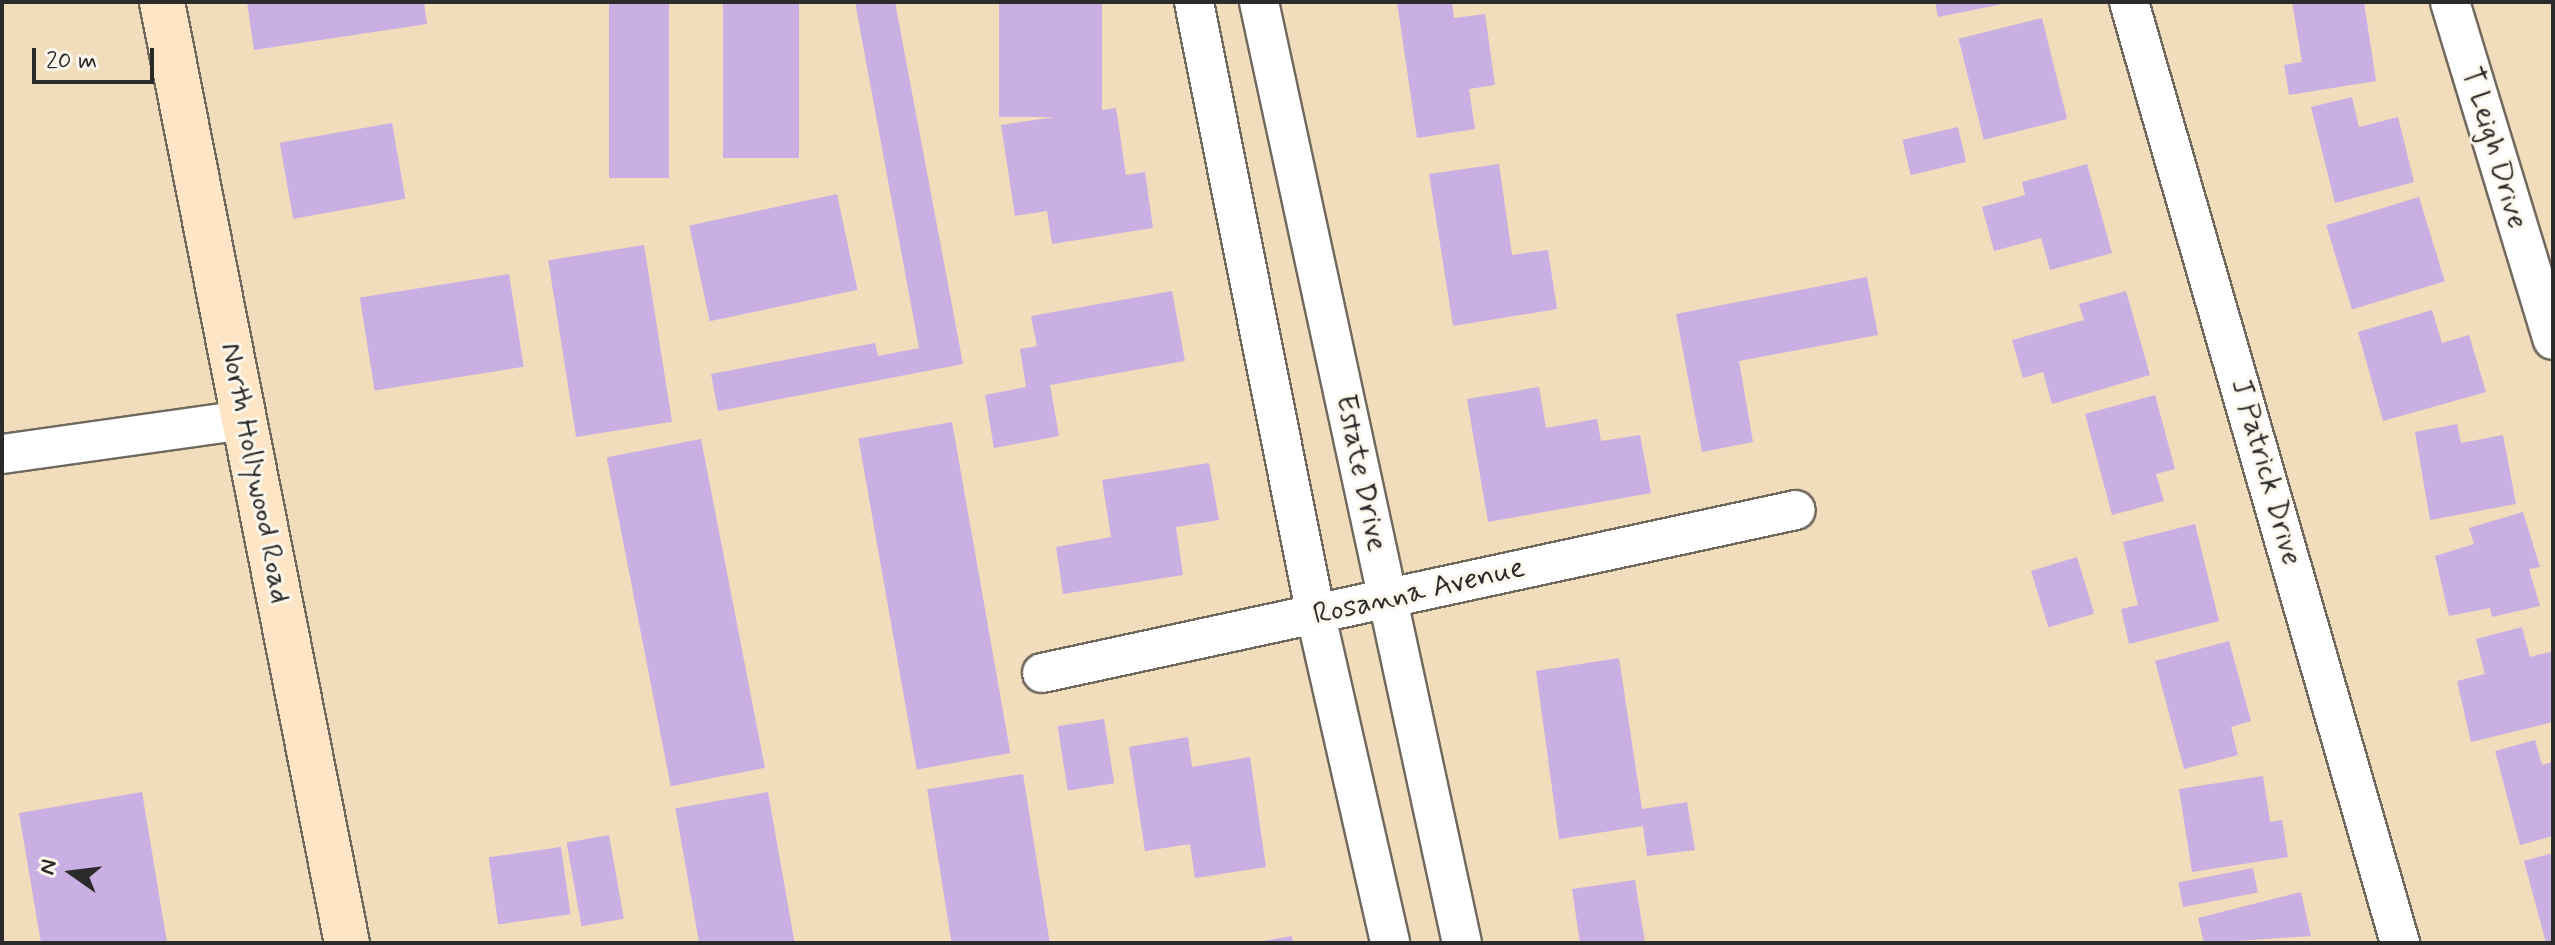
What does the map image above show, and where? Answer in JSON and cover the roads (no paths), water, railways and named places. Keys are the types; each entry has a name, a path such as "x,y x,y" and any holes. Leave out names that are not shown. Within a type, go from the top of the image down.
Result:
{"main road":[{"name":"North Hollywood Road","path":"162,2 347,943"}],"street":[{"path":"1194,2 1316,616 1390,943"},
{"name":"Estate Drive","path":"1259,2 1462,943"},
{"name":"J Patrick Drive","path":"2129,2 2400,943"},
{"name":"T Leigh Drive","path":"2450,2 2553,340"},
{"path":"2,454 244,420"},
{"name":"Rosanna Avenue","path":"1042,673 1796,510"}]}
